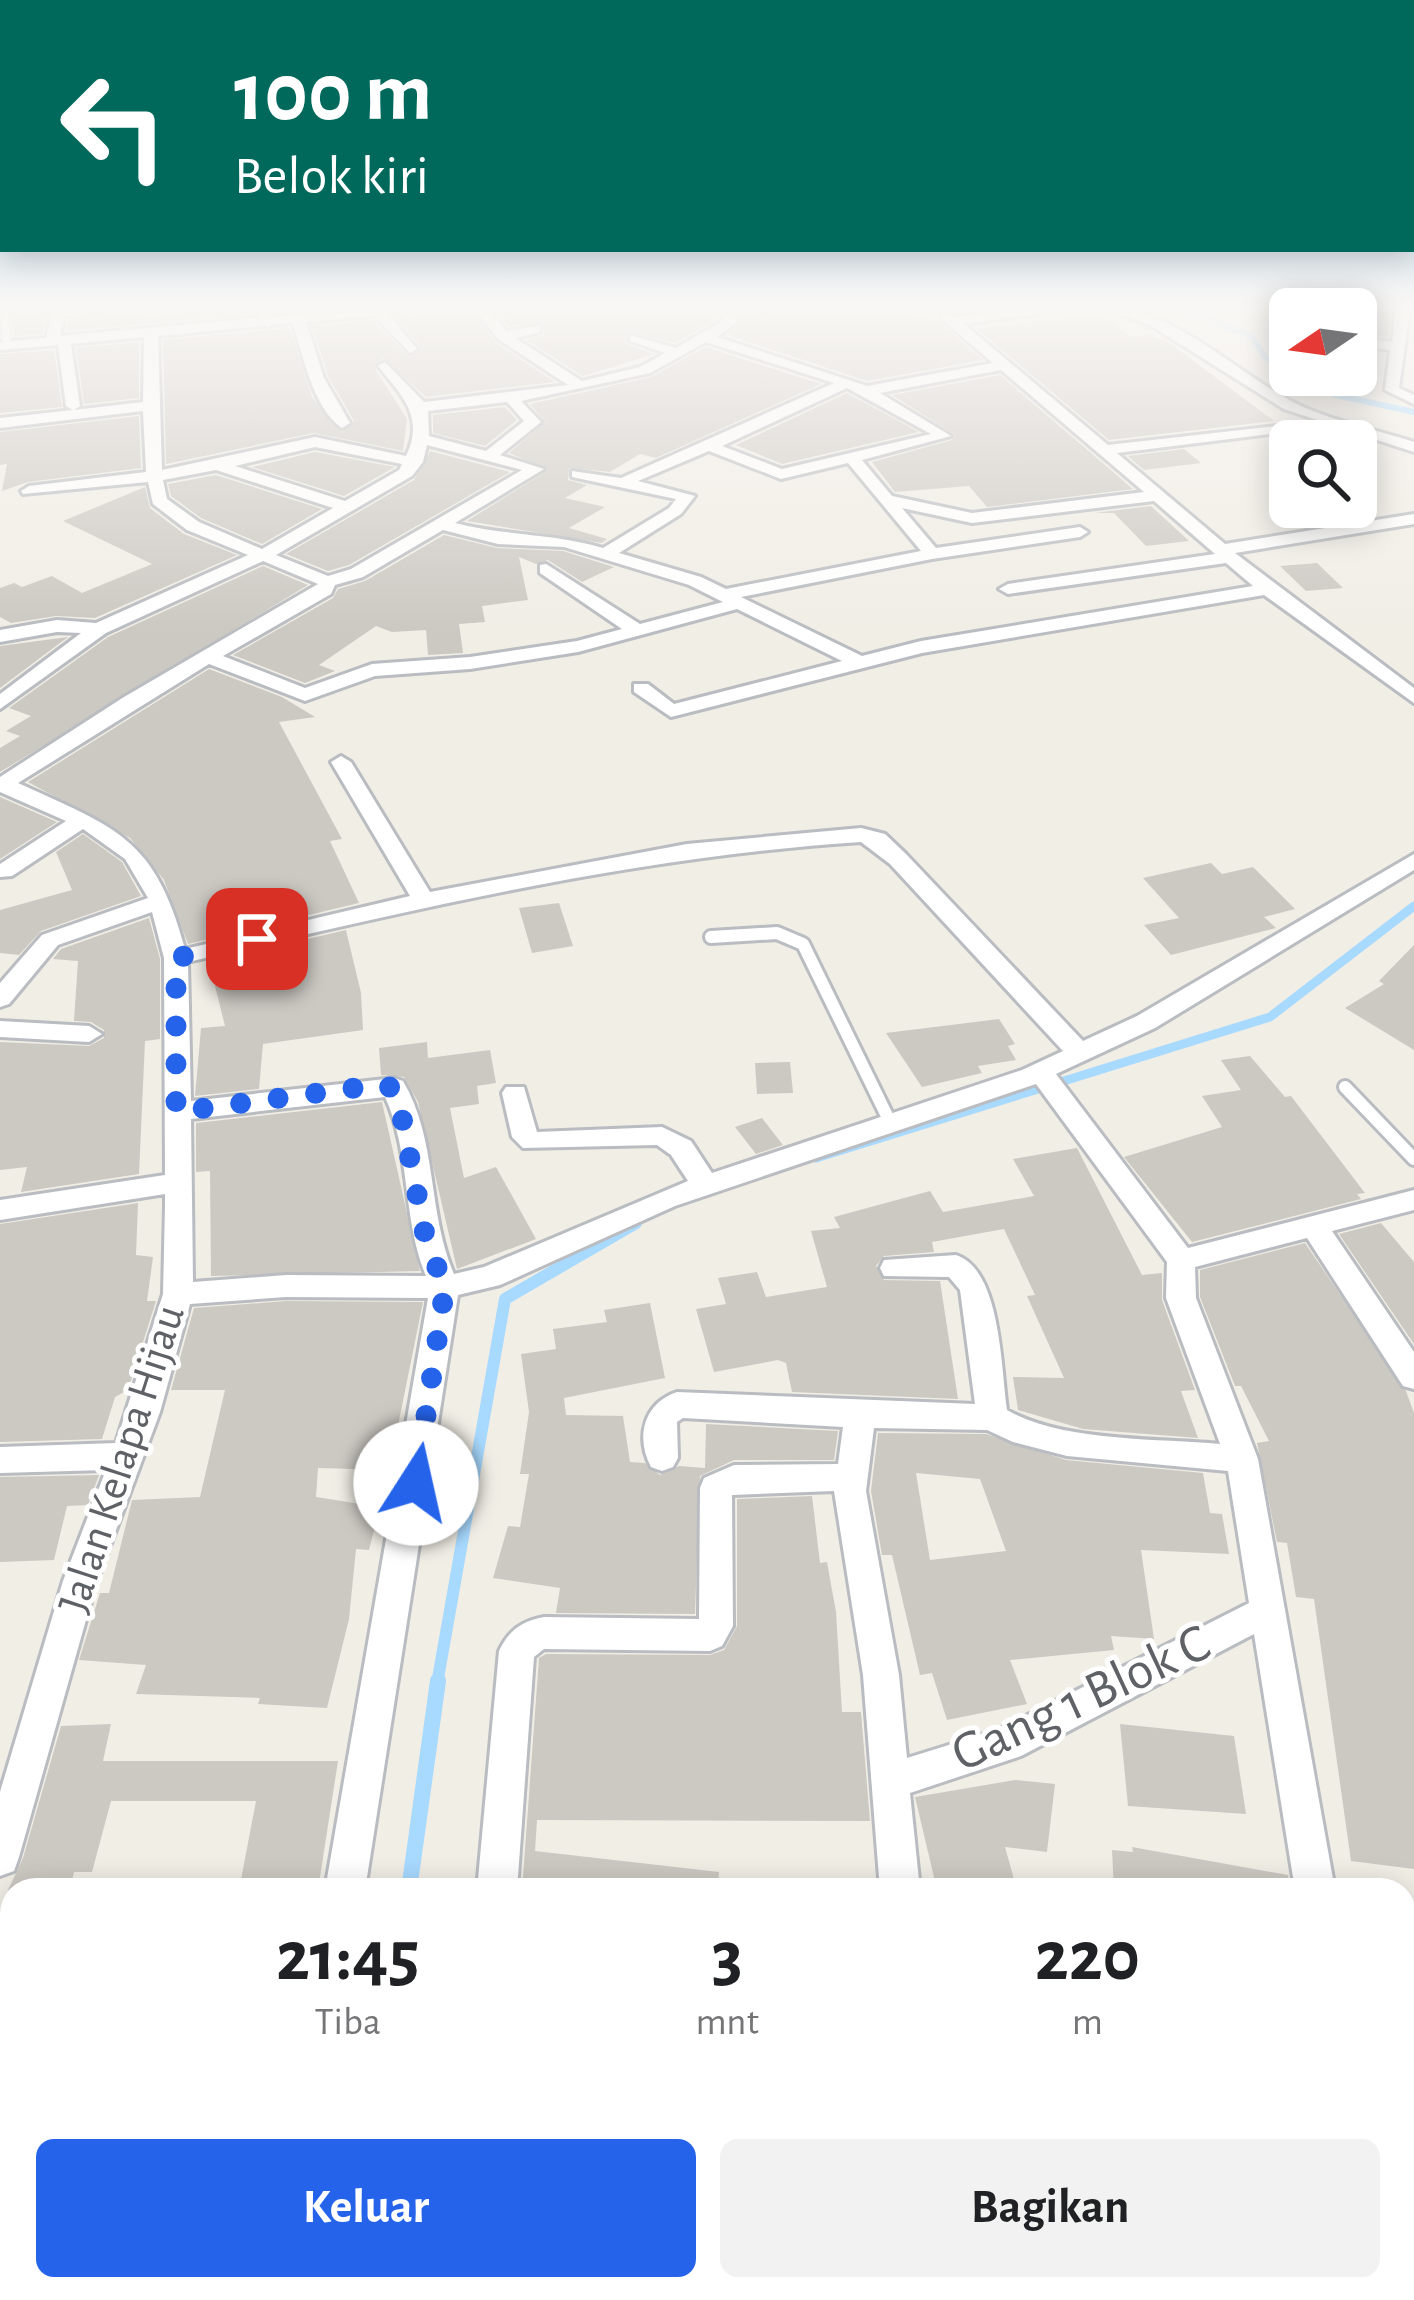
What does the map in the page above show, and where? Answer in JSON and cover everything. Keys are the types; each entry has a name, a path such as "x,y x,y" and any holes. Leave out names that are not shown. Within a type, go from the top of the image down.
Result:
{"street":[{"path":"0,423 68,415"},
{"path":"150,415 153,476 159,501 168,510 193,526 328,582 357,573 536,469 493,453 422,439"},
{"path":"338,415 342,423"},
{"path":"0,703 99,629 263,555 351,508 415,462 422,439 421,415"},
{"path":"493,453 533,422 527,415"},
{"path":"628,480 785,415"},
{"path":"709,446 774,473 943,436 904,415"},
{"path":"1061,415 1267,589 1414,698"},
{"path":"1105,450 1269,432"},
{"path":"1377,435 1414,447"},
{"path":"28,491 219,466 310,443 415,462"},
{"path":"853,459 932,554"},
{"path":"219,466 351,508"},
{"path":"578,474 628,480 688,496 675,511 606,553"},
{"path":"884,499 972,518 1153,496"},
{"path":"1008,589 1414,519"},
{"path":"440,524 498,539 552,540 606,553 736,598 862,664"},
{"path":"207,657 305,694 391,666 509,658 638,631 736,598 932,554 1080,532"},
{"path":"546,569 638,631"},
{"path":"1,784 325,590 328,582"},
{"path":"641,688 671,711 921,647 1267,589"},
{"path":"0,636 57,626 99,629"},
{"path":"341,762 422,896"},
{"name":"Jalan Kelapa Hijau","path":"0,1857 80,1581 128,1456 178,1294 176,958 161,901 134,855 82,820 1,784"},
{"path":"4,871 82,820"},
{"path":"176,958 422,896 717,848 869,836 925,886 1078,1052"},
{"path":"178,1294 286,1286 445,1287 490,1277 705,1184 1044,1075 1078,1052 1146,1022 1414,861"},
{"path":"0,999 12,965 63,932 161,901"},
{"path":"0,1029 89,1034"},
{"path":"1044,1075 1093,1135 1181,1260 1181,1298 1242,1459 1313,1878"},
{"path":"176,1112 390,1085 400,1099 426,1240 445,1287 347,1878"},
{"path":"514,1093 525,1137 532,1141 662,1136 681,1148 705,1184"},
{"path":"0,1210 176,1183"},
{"path":"1181,1260 1414,1200"},
{"path":"1314,1226 1414,1377"},
{"path":"894,1268 956,1266 974,1287 992,1417"},
{"path":"662,1458 662,1418 677,1405 992,1417 1012,1429 1067,1443 1242,1459"},
{"path":"860,1415 849,1477 891,1781 899,1878"},
{"path":"0,1460 128,1456"},
{"path":"497,1878 517,1651 523,1642 544,1633 710,1635 716,1626 716,1488 734,1479 849,1477"},
{"name":"Gang 1 Blok C","path":"891,1781 1008,1744 1268,1610"}],"lane":[{"path":"711,938 777,933 803,944 891,1124"},
{"path":"1345,1087 1414,1159"}],"building":[{"path":"165,415 328,415 342,432 354,421 351,415 405,415 403,451 314,433 166,464"},
{"path":"433,415 513,415 517,420 485,446 433,433"},
{"path":"539,415 751,415 656,458 640,454 610,472 569,468 568,480 587,485 565,498 605,507 569,528 607,539 602,543 467,521 548,470 509,453 545,422"},
{"path":"799,415 888,415 919,432 782,464 736,445"},
{"path":"924,415 1047,415 1133,489 987,507 969,486 895,492 872,462 952,440 955,435"},
{"path":"1080,415 1266,415 1273,420 1109,440"},
{"path":"139,416 141,468 28,482 2,491 7,464 0,465 0,432"},
{"path":"1184,449 1201,463 1144,470 1128,456"},
{"path":"430,451 510,472 349,565 328,571 286,554 414,480"},
{"path":"315,452 395,467 344,496 252,467"},
{"path":"216,475 322,509 262,544 201,518 171,496 168,484"},
{"path":"145,487 150,508 184,534 237,555 95,618 56,616 11,623 0,617 0,588 14,583 22,587 52,576 82,593 152,564 63,521"},
{"path":"1151,506 1189,541 1146,546 1114,513 1094,513"},
{"path":"444,535 497,548 563,551 614,567 582,582 548,560 536,564 519,557 528,600 482,606 485,622 459,624 463,653 428,655 426,630 392,632 376,626 319,665 335,671 305,683 233,655 333,598 338,589 365,581"},
{"path":"1317,563 1343,588 1306,591 1280,566"},
{"path":"263,566 308,585 0,772 0,748 20,736 6,731 31,716 9,708 108,637"},
{"path":"68,637 0,688 0,646"},
{"path":"209,669 282,697 315,717 279,722 342,839 330,841 359,903 188,944 164,880 130,838 28,782"},
{"path":"0,797 57,822 0,859"},
{"path":"83,834 122,862 141,896 41,931 19,955 0,953 0,910 72,890 56,852"},
{"path":"1211,863 1222,874 1253,867 1295,909 1264,917 1276,928 1171,955 1144,925 1179,918 1143,878"},
{"path":"559,903 573,946 532,953 519,908"},
{"path":"149,918 160,959 160,1039 145,1041 139,1174 21,1192 27,1167 0,1170 0,1042 89,1046 104,1038 104,1030 91,1022 74,1021 78,961 53,959 61,949"},
{"path":"346,930 361,993 363,1030 263,1044 259,1089 195,1096 201,1028 225,1026 209,962"},
{"path":"1414,945 1414,1050 1345,1008 1384,984 1379,981"},
{"path":"999,1019 1015,1044 1008,1046 1016,1060 978,1066 982,1073 922,1087 886,1033"},
{"path":"427,1042 428,1058 490,1050 496,1083 477,1086 479,1104 450,1108 464,1178 496,1167 536,1239 457,1269 418,1102 404,1077 381,1075 379,1048"},
{"path":"1250,1056 1285,1097 1291,1096 1365,1193 1357,1194 1361,1199 1192,1242 1124,1157 1222,1127 1202,1096 1241,1090 1221,1060"},
{"path":"790,1062 793,1093 757,1094 755,1063"},
{"path":"382,1102 420,1271 211,1276 210,1171 196,1172 196,1123"},
{"path":"762,1118 783,1145 756,1154 735,1127"},
{"path":"1077,1148 1142,1275 1162,1273 1162,1300 1195,1390 1181,1391 1198,1438 1083,1429 1018,1410 1013,1377 1064,1378 1027,1296 1035,1295 1004,1229 932,1242 934,1252 884,1256 876,1266 884,1280 940,1281 958,1399 792,1392 786,1363 778,1360 714,1372 696,1309 726,1304 718,1278 757,1272 766,1297 827,1287 811,1231 840,1228 834,1217 930,1191 943,1212 1034,1196 1013,1159"},
{"path":"138,1203 136,1255 153,1257 147,1301 156,1301 128,1390 115,1397 102,1439 0,1442 0,1224"},
{"path":"1381,1223 1414,1262 1414,1344 1339,1234"},
{"path":"1305,1243 1406,1391 1414,1413 1414,1869 1351,1861 1314,1599 1296,1597 1287,1543 1277,1542 1257,1443 1269,1441 1241,1386 1235,1386 1200,1297 1200,1270"},
{"path":"286,1301 423,1302 389,1470 318,1468 316,1497 380,1507 369,1550 356,1549 349,1619 327,1708 258,1704 260,1698 136,1694 146,1665 79,1660 100,1593 109,1593 132,1500 200,1497 225,1390 171,1390 194,1308"},
{"path":"650,1303 665,1378 564,1398 566,1415 623,1416 630,1462 645,1463 660,1475 679,1466 705,1468 706,1424 838,1431 834,1460 734,1460 700,1476 695,1614 556,1613 560,1588 493,1578 508,1526 520,1527 529,1474 520,1474 529,1412 521,1354 556,1349 553,1329 607,1322 604,1310"},
{"path":"878,1433 986,1434 1066,1460 1203,1473 1210,1513 1222,1514 1229,1554 1141,1550 1154,1639 1111,1636 1114,1650 1010,1660 1027,1704 947,1720 932,1673 920,1675 892,1555 882,1555 871,1491","holes":["916,1473 980,1479 1006,1551 930,1560"]},
{"path":"99,1475 88,1505 67,1506 54,1560 0,1562 0,1477"},
{"path":"812,1496 820,1563 827,1562 836,1612 842,1712 861,1712 870,1821 537,1820 535,1851 719,1872 719,1878 523,1878 539,1658 546,1654 710,1655 724,1650 737,1626 737,1499"},
{"path":"111,1724 103,1761 338,1761 320,1878 241,1878 256,1801 111,1801 92,1872 74,1872 73,1878 14,1878 61,1726"},
{"path":"1120,1724 1234,1736 1246,1814 1128,1806"},
{"path":"1015,1780 1055,1784 1047,1852 1005,1847 1014,1878 934,1878 915,1797"},
{"path":"1132,1847 1288,1878 1113,1878 1112,1850 1133,1852"}],"waterway":[{"path":"816,1158 1270,1017 1414,906"},
{"path":"437,1684 505,1299 636,1223"},
{"path":"411,1878 438,1681"}],"route":[{"path":"257,939 176,958 176,1112 385,1084 397,1092 426,1240 445,1287 416,1483"}]}
